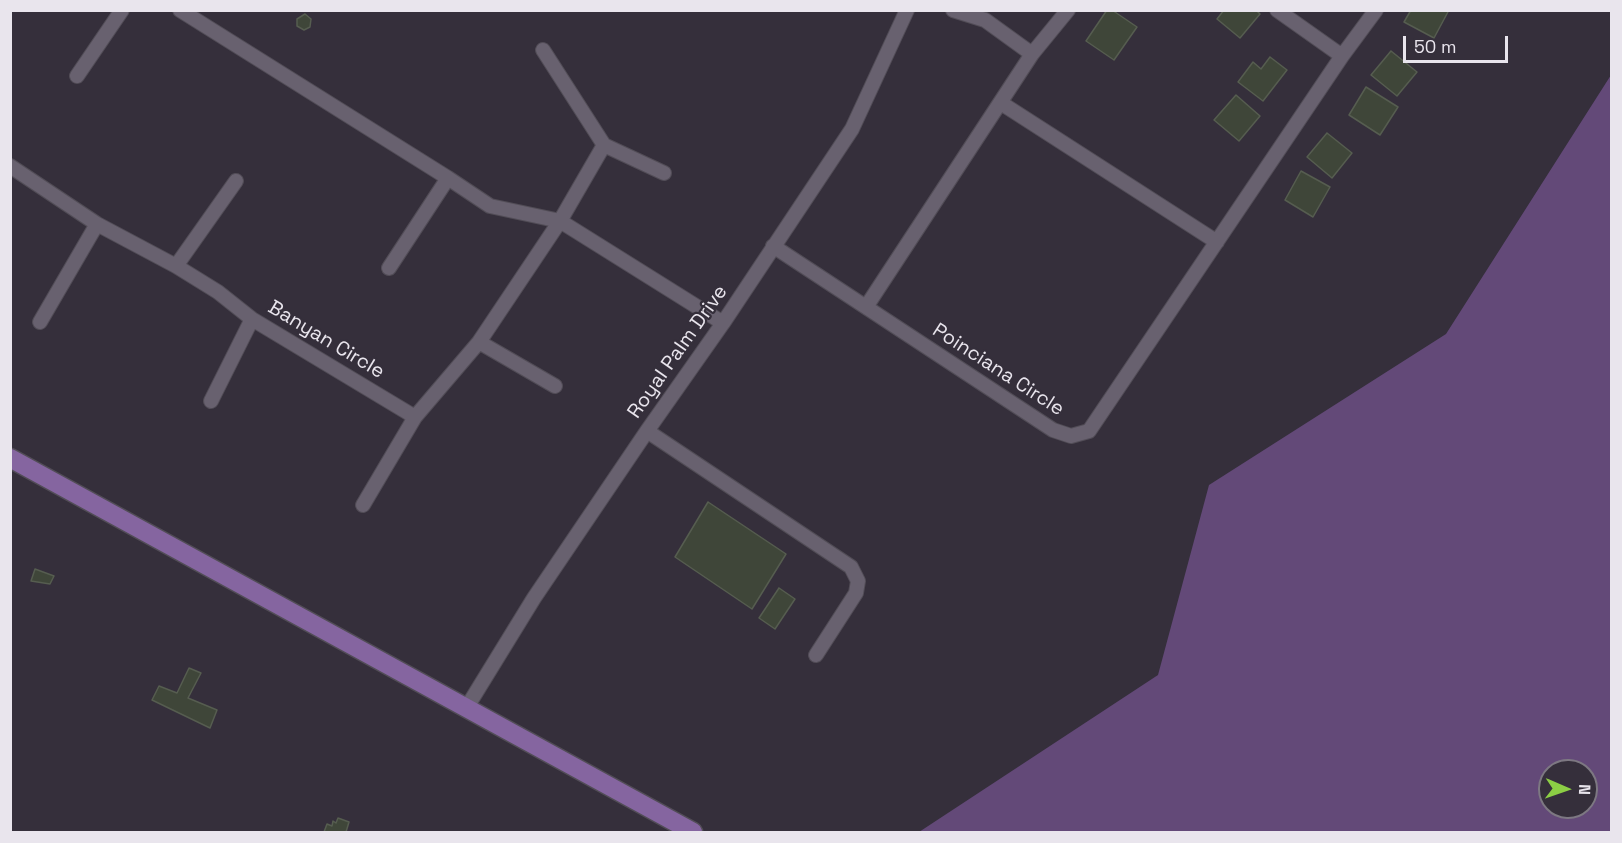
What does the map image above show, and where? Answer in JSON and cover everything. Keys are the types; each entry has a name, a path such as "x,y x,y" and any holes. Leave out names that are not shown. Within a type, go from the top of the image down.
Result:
{"main road":[{"path":"10,458 693,832"}],"street":[{"path":"78,76 122,10"},
{"path":"180,10 448,177 490,206 560,221 723,322"},
{"name":"Royal Palm Drive","path":"466,707 534,598 852,129 907,10"},
{"path":"953,10 985,20 1032,54"},
{"path":"866,307 1032,54 1068,10"},
{"path":"1277,10 1342,56"},
{"path":"1294,22 1304,10"},
{"name":"Poinciana Circle","path":"772,246 1053,430 1071,436 1089,431 1342,56 1376,10"},
{"path":"543,50 604,145 664,173"},
{"path":"1001,103 1217,242"},
{"path":"363,505 415,417 479,342 560,221 604,145"},
{"name":"Banyan Circle","path":"10,166 97,224 176,266 218,292 252,319 415,417"},
{"path":"390,268 448,177"},
{"path":"176,266 236,181"},
{"path":"40,322 97,224"},
{"path":"211,401 252,319"},
{"path":"479,342 555,386"},
{"path":"647,431 851,567 858,581 856,593 816,655"}],"shaded area":[{"path":"1611,75 1611,832 919,832 1158,675 1209,485 1446,334"}],"building":[{"path":"1107,10 1112,10 1137,27 1114,60 1086,41"},
{"path":"1224,10 1256,10 1260,14 1240,38 1217,19"},
{"path":"1411,10 1449,10 1434,38 1404,22"},
{"path":"305,14 311,19 310,27 304,30 297,26 297,19"},
{"path":"1391,51 1417,72 1397,96 1371,75"},
{"path":"1270,57 1287,70 1263,101 1238,82 1253,62 1261,69"},
{"path":"1366,87 1398,107 1380,135 1349,115"},
{"path":"1236,95 1260,116 1239,141 1214,120"},
{"path":"1327,133 1352,153 1332,178 1307,157"},
{"path":"1301,171 1330,187 1313,217 1285,200"},
{"path":"708,502 786,554 752,609 675,557"},
{"path":"35,569 54,576 50,584 31,581"},
{"path":"779,588 795,599 775,629 759,618"},
{"path":"189,668 201,673 188,698 217,710 210,728 152,700 159,686 177,693"},
{"path":"338,818 349,822 346,832 324,832 327,824 332,826 333,821 336,823"}]}
